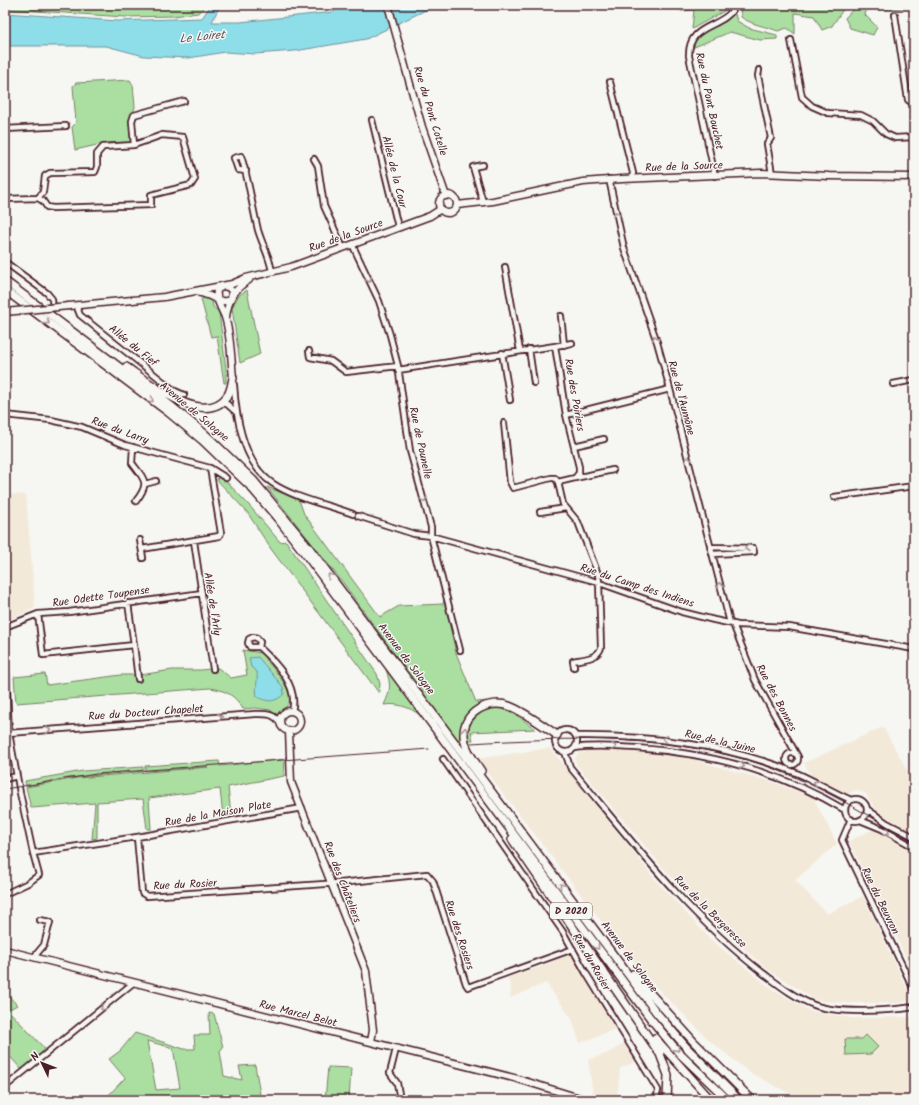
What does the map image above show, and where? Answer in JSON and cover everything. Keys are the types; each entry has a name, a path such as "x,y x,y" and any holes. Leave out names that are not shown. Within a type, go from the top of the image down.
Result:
{"main road":[{"name":"Rue du Pont Cotelle","path":"388,5 397,32 422,127 446,196"},
{"name":"Rue de la Source","path":"456,205 483,202 583,182 632,178 772,174 848,177 914,177"},
{"path":"446,196 454,198 456,205 455,209 450,212 445,212 441,209 440,201 446,196"},
{"name":"Rue de la Source","path":"5,312 124,301 223,286 291,267 430,216 441,209"},
{"name":"Rue de la Source","path":"231,299 237,288 257,276"},
{"name":"Avenue de Sologne","path":"5,281 194,425 253,480 310,549 661,1018 686,1047 739,1100"},
{"path":"64,325 181,403 208,407 219,403 227,395 233,378 225,319 217,298 217,290 223,286 228,287 232,291 231,299 227,306 225,319"},
{"name":"Avenue de Sologne","path":"5,290 168,412 202,440 250,486 279,520 651,1019 680,1053 728,1100"},
{"name":"Rue de la Source","path":"188,292 208,294 217,298"},
{"path":"217,298 224,302 231,299"},
{"path":"537,854 469,754 464,735 466,723 480,708 500,704 509,706 556,735"},
{"path":"292,711 299,716 300,723 295,730 289,731 283,728 280,723 283,714 292,711"},
{"path":"424,713 660,1054 668,1075 667,1100"},
{"name":"Rue des Châteliers","path":"289,731 291,782 366,971 373,1030 371,1042"},
{"path":"602,939 694,1042 752,1100"},
{"name":"Rue Marcel Belot","path":"5,950 522,1080 586,1100"},
{"path":"612,984 639,1019 711,1100"},
{"path":"716,1064 759,1100"},
{"path":"685,1072 715,1100"}],"street":[{"name":"Rue du Pont Bouchet","path":"715,176 689,56 689,46 691,39 698,33 724,18 736,5"},
{"path":"895,15 908,100 914,104"},
{"path":"791,40 802,97 812,106 828,113 861,115 873,121 886,134 895,138 914,136"},
{"path":"914,41 914,59"},
{"path":"759,70 758,76 771,138 767,144 772,174"},
{"path":"610,82 633,174 632,178"},
{"path":"134,145 132,121 134,115 184,101"},
{"name":"Allée de la Cour","path":"372,120 398,227"},
{"path":"5,129 66,126"},
{"path":"5,199 38,198 43,201 47,207 53,208 151,205 151,195 193,184 195,179 183,137 162,135 134,145 103,147 97,154 98,167 95,172 50,173 45,176 43,192 38,198"},
{"path":"314,159 318,166 324,206 343,248"},
{"path":"483,165 473,167 483,202"},
{"path":"246,171 258,231 270,261 272,272"},
{"name":"Rue de l'Aumône","path":"609,180 624,248 656,342 670,389 731,623"},
{"name":"Rue de Pounelle","path":"352,244 379,301 398,368 410,451 431,527 431,536 460,650"},
{"path":"5,262 47,293 52,299 53,308"},
{"path":"504,267 520,351"},
{"name":"Allée du Fief","path":"73,306 80,315 175,391 184,395"},
{"path":"561,316 564,345"},
{"path":"556,346 572,344"},
{"name":"Rue des Poiriers","path":"309,351 310,357 331,361 346,372 398,368 556,346 566,415 579,467 579,474 575,478"},
{"path":"529,349 534,383"},
{"path":"502,353 510,400"},
{"path":"233,378 243,439 255,464 271,482 284,490 353,514"},
{"path":"893,384 914,380"},
{"path":"566,415 670,389"},
{"path":"219,403 231,406 238,415"},
{"name":"Rue du Larry","path":"5,415 50,420 82,427 133,447 210,468 226,478"},
{"path":"504,423 510,482 513,488 555,478 558,482 560,497 566,508 578,522 598,574 600,652 589,658 573,661 574,667"},
{"path":"574,446 604,439"},
{"path":"133,447 132,464 144,478 145,484 145,490 136,501"},
{"path":"142,549 217,537 221,534 210,468"},
{"path":"558,482 613,470"},
{"path":"145,484 156,481"},
{"path":"834,497 914,486"},
{"path":"540,512 566,508"},
{"name":"Rue du Camp des Indiens","path":"358,516 414,534 431,536 599,582 682,612 731,623 789,627 914,649"},
{"path":"140,540 143,558"},
{"name":"Allée de l'Arly","path":"194,541 213,669"},
{"path":"710,547 753,548 754,552 712,554"},
{"name":"Rue Odette Toupense","path":"5,627 38,614 69,612 202,593"},
{"path":"128,603 138,679"},
{"path":"38,614 43,654 134,645"},
{"name":"Rue des Bonnes","path":"731,623 755,680 798,757"},
{"path":"259,647 286,680 293,692 294,703 292,711"},
{"path":"5,649 9,733 39,875 28,883 5,894"},
{"name":"Rue du Docteur Chapelet","path":"9,733 254,714 270,714 277,718 280,723"},
{"path":"561,730 568,730 577,736 578,743 575,748 565,752 556,746 556,735 561,730"},
{"name":"Rue de la Juine","path":"577,736 672,740 717,749 794,772 851,800 862,800 867,809 887,823 914,837"},
{"name":"Rue de la Juine","path":"575,748 595,746 660,750 711,758 759,770 784,779 817,794 845,810 851,819"},
{"name":"Rue de la Bergeresse","path":"565,752 570,767 686,902 723,941 780,986 815,1005 846,1010 914,1007"},
{"name":"Rue du Rosier","path":"443,759 564,932 573,950 658,1090 655,1100"},
{"path":"5,778 17,776"},
{"path":"845,810 846,806 851,800"},
{"name":"Rue de la Maison Plate","path":"137,837 302,808"},
{"path":"860,820 864,816 867,809"},
{"path":"851,819 860,820 882,829 914,848"},
{"name":"Rue du Beuvron","path":"851,819 842,840 914,990"},
{"path":"34,853 137,837"},
{"name":"Rue du Rosier","path":"137,837 142,893 147,896 332,884"},
{"name":"Rue des Rosiers","path":"332,884 427,874 433,881 468,987 573,950"},
{"path":"34,957 44,945 50,922 40,920"},
{"path":"5,1087 133,983"},
{"path":"396,1048 390,1073 397,1083 400,1100"}],"shaded area":[{"path":"5,494 26,495 35,608 5,622"},
{"path":"883,727 914,783 914,834 877,811 865,793 856,790 844,796 812,776 804,763"},
{"path":"550,748 658,883 711,940 773,990 811,1011 852,1018 914,1017 914,1096 888,1100 807,1100 785,1091 749,1072 711,1042 650,981 611,934 477,759"},
{"path":"590,749 677,755 769,781 813,797 837,844 795,880 827,914 863,896 907,989 910,997 908,1001 897,1003 847,1003 816,1000 767,969 726,933 666,871 576,764 575,758 578,754"},
{"path":"874,829 914,852 914,974 849,841"},
{"path":"571,953 615,1029 580,1043 572,1019 546,983 510,998 511,987 507,977 540,967"},
{"path":"625,1043 638,1061 620,1068 617,1098 607,1100 593,1093 588,1060 608,1053"}],"green space":[{"path":"5,5 205,6 198,13 173,16 125,17 6,9"},
{"path":"682,5 730,5 724,11 692,29 694,10 681,11"},
{"path":"740,5 846,5 832,26 822,30 814,16 795,13 795,34 787,28 778,31 745,20 741,17"},
{"path":"857,5 868,5 865,15 877,27 873,35 850,28 845,18"},
{"path":"871,5 914,5 914,7 876,10"},
{"path":"735,14 737,21 749,28 777,35 777,39 760,40 730,32 692,48 695,38"},
{"path":"130,80 133,85 135,107 131,119 132,142 106,143 75,150 72,127 76,123 73,86 76,83"},
{"path":"247,290 260,354 240,363 232,308 238,296"},
{"path":"210,298 213,307 219,312 226,369 226,383 224,383 217,336 211,337 201,299"},
{"path":"219,474 248,504 280,542 286,541 377,674 380,684 379,693 271,549 247,512 217,480"},
{"path":"267,487 299,500 304,514 380,617 399,606 443,604 444,600 456,653 476,702 487,701 472,711 464,721 462,734 465,752 344,584"},
{"path":"243,650 261,653 286,687 289,693 290,701 278,716 271,713 271,710 255,708 243,709 237,700 229,694 210,688 16,703 14,677 45,674 47,685 121,675 140,675 172,670 201,670 218,668 231,678 247,675"},
{"path":"386,669 420,715 403,706 384,705 390,688"},
{"path":"488,707 495,707 508,711 535,729 471,732 473,740 469,740 468,734 472,720 478,713"},
{"path":"285,759 284,776 228,787 231,815 223,816 220,789 149,798 151,829 147,829 143,799 97,802 97,838 92,839 95,803 31,808 26,787 77,778 208,767 145,771 145,766 219,761 220,766"},
{"path":"143,767 143,771 68,778 26,786 25,781 83,771"},
{"path":"7,994 17,1005 8,1010 45,1049 45,1051 22,1070 5,1051 5,995"},
{"path":"209,1013 214,1014 223,1047 220,1051 224,1076 242,1080 239,1066 255,1065 261,1100 104,1100 125,1078 109,1059 120,1051 135,1033 184,1049 195,1049 194,1035 210,1035","holes":["147,1041 173,1048 180,1088 156,1090"]},
{"path":"866,1035 878,1047 871,1054 846,1055 845,1039 862,1039"},
{"path":"328,1067 351,1068 349,1100 325,1100"}],"water":[{"name":"Le Loiret","path":"211,5 220,5 212,22 240,22 334,12 338,8 348,5 436,5 366,39 295,51 255,54 225,52 189,58 144,56 106,46 5,46 5,13 118,21 202,18"},
{"path":"258,657 283,687 284,694 277,699 268,701 257,697 257,672 251,667 249,658"}],"tram line":[{"path":"471,743 584,739 622,740 696,748 733,756 769,767 807,783 843,801 914,842"},
{"path":"5,789 96,774 429,749"}]}
